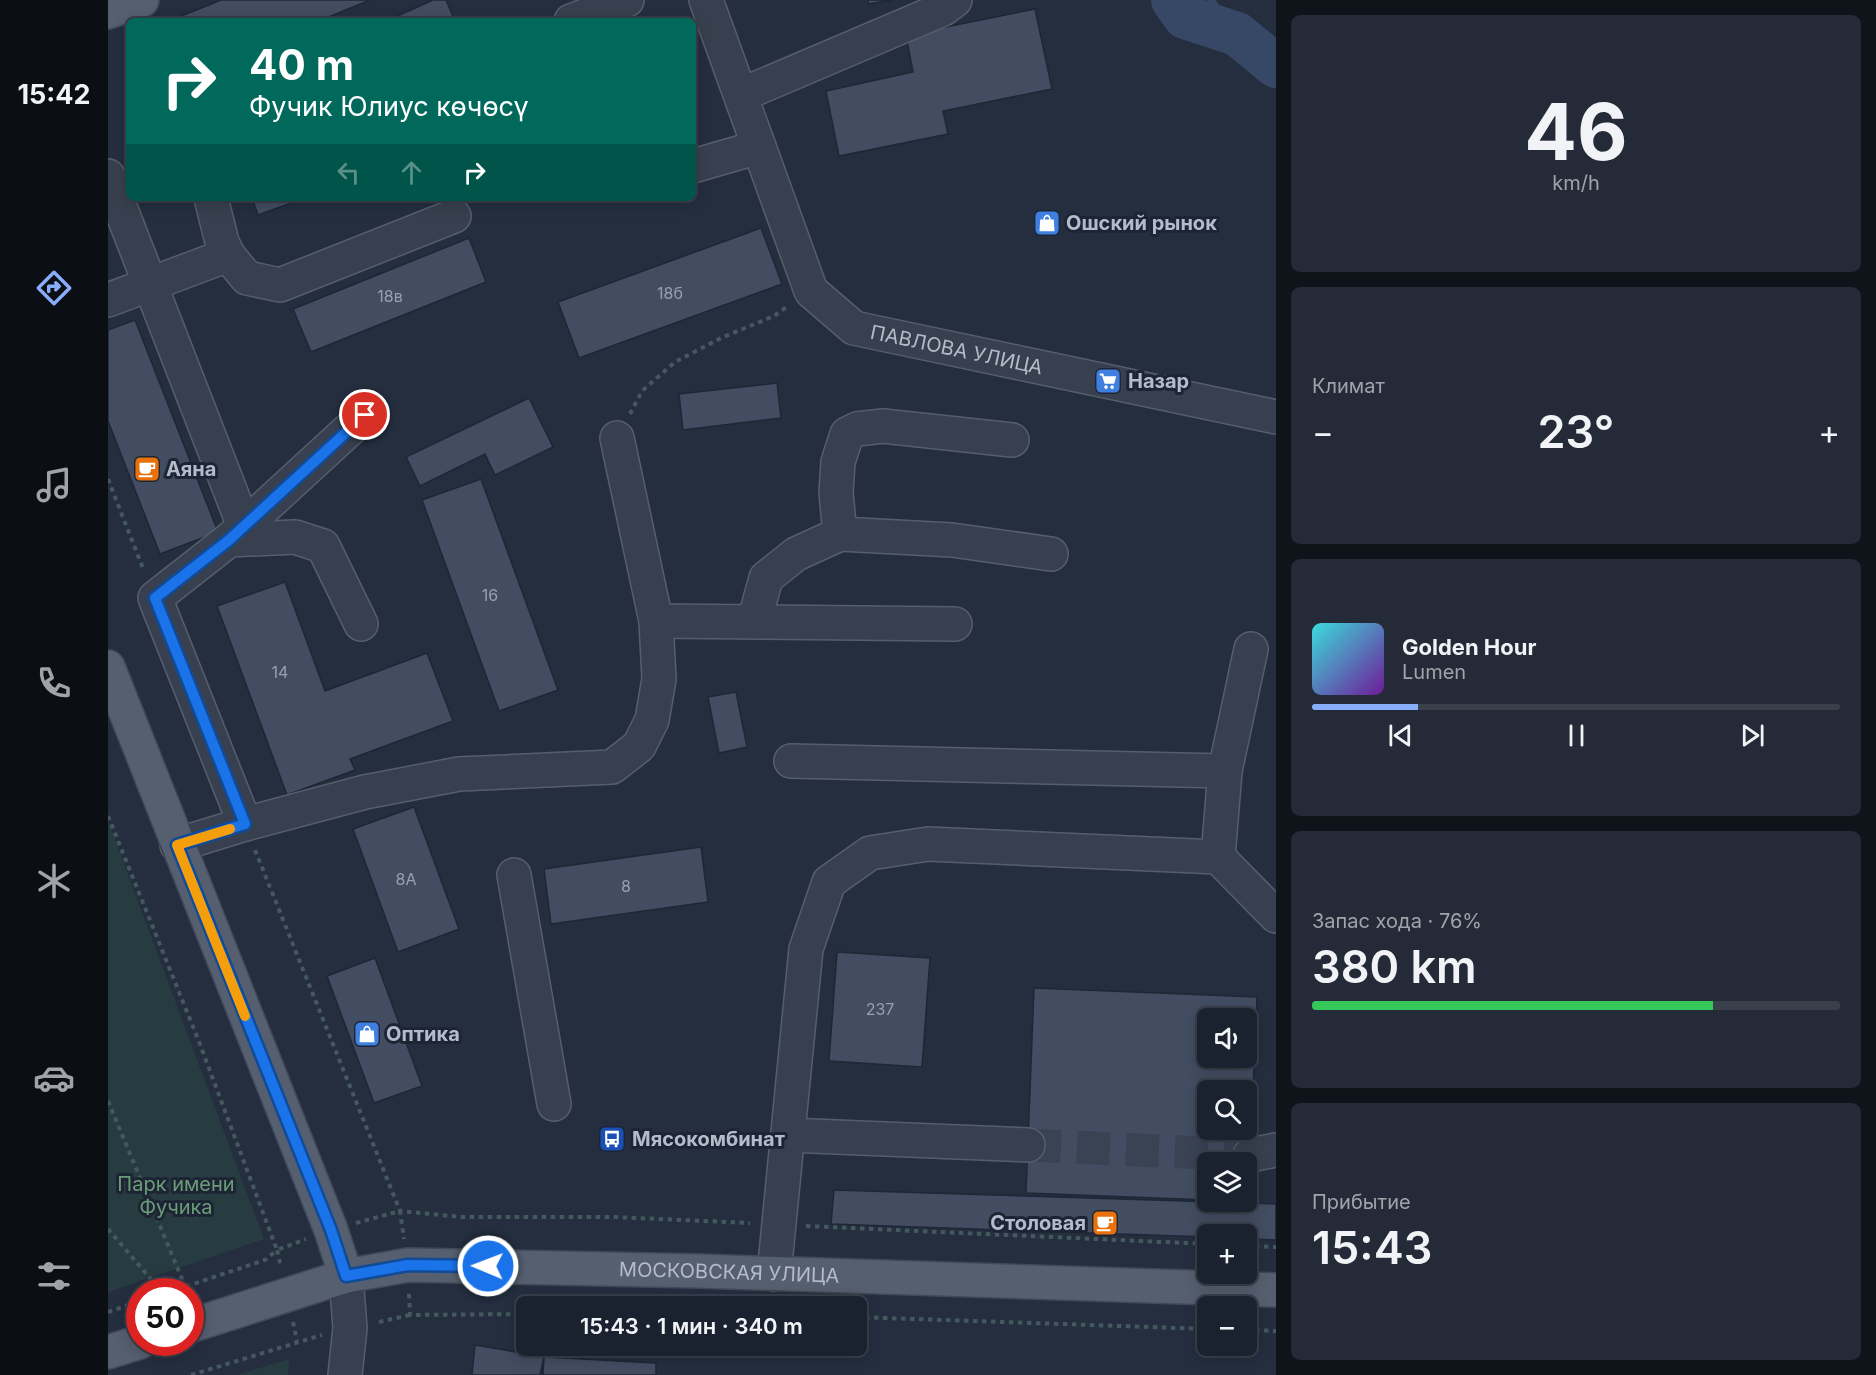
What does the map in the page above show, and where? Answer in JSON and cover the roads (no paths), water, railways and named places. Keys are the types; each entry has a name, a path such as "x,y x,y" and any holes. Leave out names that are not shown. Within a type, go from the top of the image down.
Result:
{"main road":[{"path":"108,12 142,0"},
{"path":"108,668 331,1230 346,1276"},
{"name":"МОСКОВСКАЯ УЛИЦА","path":"204,1322 346,1276 408,1265 1276,1290"},
{"path":"108,1352 126,1346"}],"street":[{"path":"579,18 627,0"},
{"name":"ПАВЛОВА УЛИЦА","path":"706,0 811,291 854,328 1276,417"},
{"path":"741,95 943,9 955,0"},
{"path":"696,165 759,147"},
{"path":"108,176 149,283 236,533"},
{"path":"212,201 222,242 228,255 247,278 280,285 454,216"},
{"path":"108,300 228,255"},
{"path":"245,824 155,598 236,533 365,415"},
{"path":"840,534 836,493 838,462 848,434 857,429 883,426 1012,440"},
{"path":"177,845 365,792 459,774 612,767 639,746 652,720 659,679 656,621 617,438"},
{"path":"236,533 295,537 323,546 361,624"},
{"path":"754,622 766,578 796,554 840,534 952,540 1051,554"},
{"path":"656,621 955,624"},
{"path":"1218,857 1225,771 1251,649"},
{"path":"790,761 1225,771"},
{"path":"774,1274 806,949 829,882 870,853 928,844 1218,857 1276,916"},
{"path":"514,875 554,1104"},
{"path":"788,1134 1028,1145"},
{"path":"345,1375 350,1328 346,1276"}],"waterway":[{"path":"1173,0 1185,17 1237,34 1276,66"},
{"path":"1211,0 1227,26 1237,34"}],"tunnel":[{"path":"1028,1145 1197,1153"}],"place":[{"name":"Ошский рынок","path":"1047,223"},
{"name":"Назар","path":"1108,381"},
{"name":"Аяна","path":"147,469"},
{"name":"Оптика","path":"367,1034"},
{"name":"Мясокомбинат","path":"612,1139"},
{"name":"Столовая","path":"1105,1223"}],"park label":[{"name":"Парк имени Фучика","path":"176,1196"}]}
